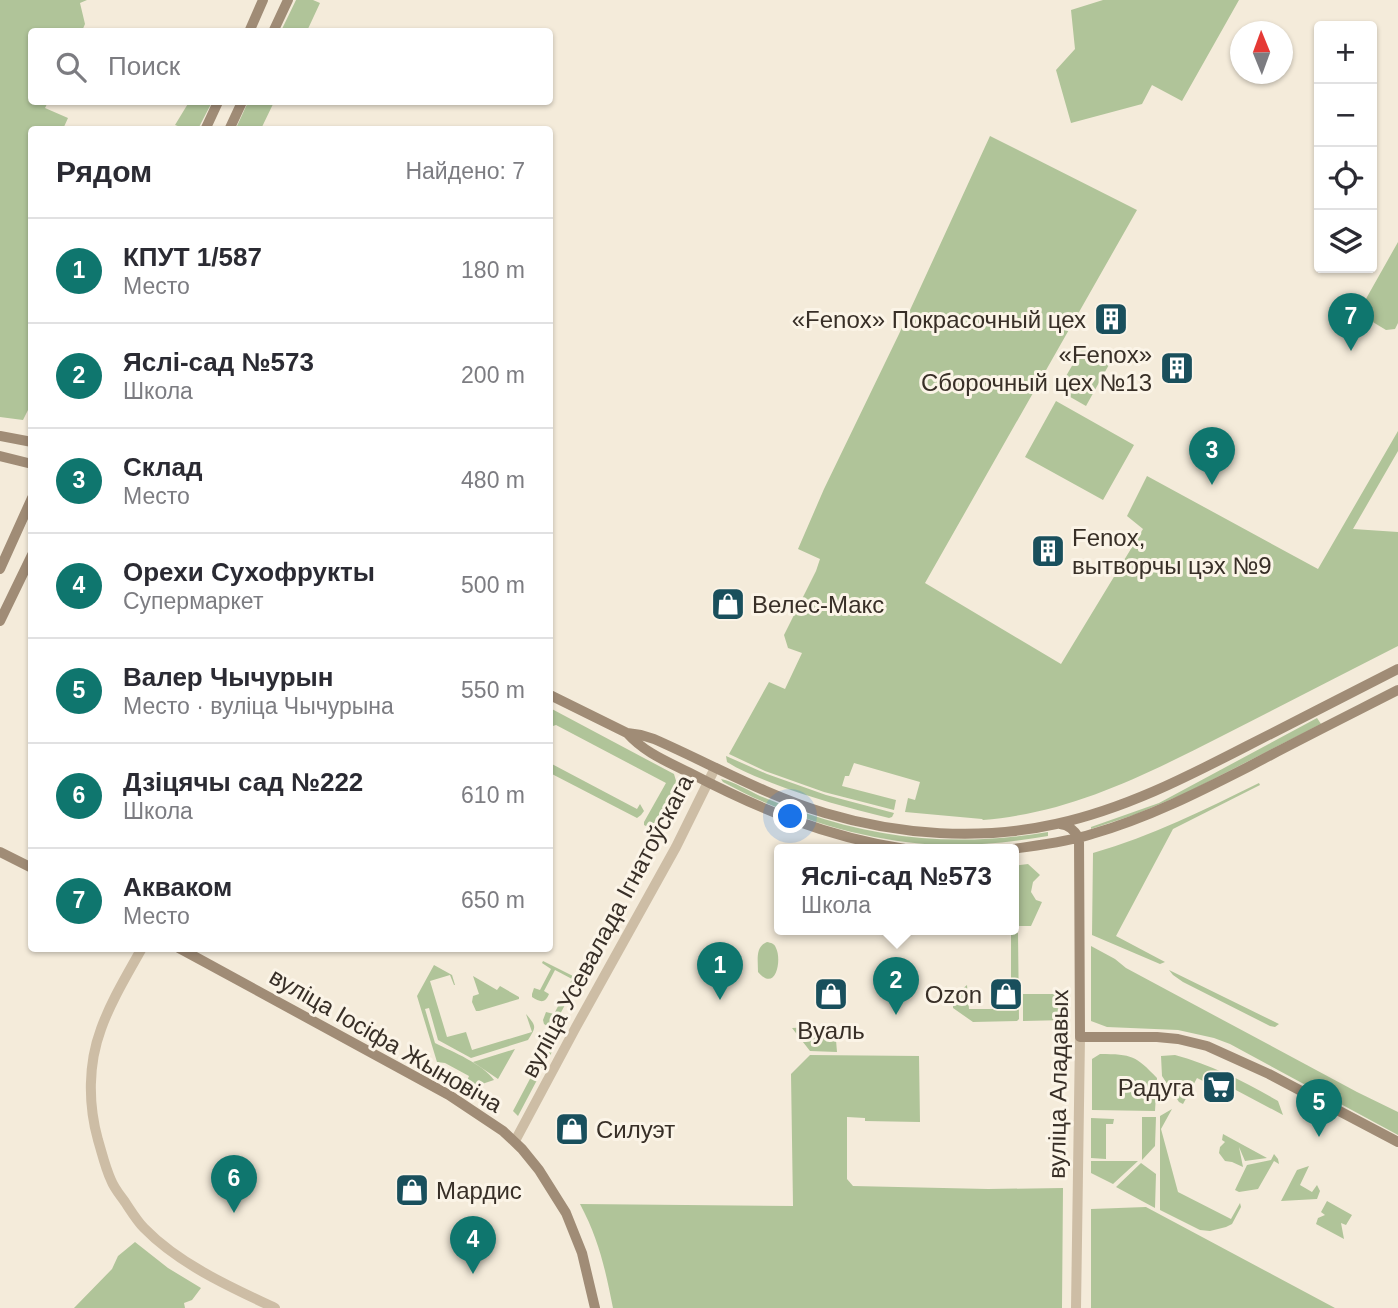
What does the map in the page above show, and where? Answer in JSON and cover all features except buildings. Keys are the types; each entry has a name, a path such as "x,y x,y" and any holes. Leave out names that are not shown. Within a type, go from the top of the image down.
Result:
{"main road":[{"path":"251,28 263,0"},
{"path":"275,28 288,0"},
{"path":"207,126 217,105"},
{"path":"231,126 241,105"},
{"path":"0,436 28,441"},
{"path":"0,456 28,463"},
{"path":"0,569 28,507"},
{"path":"0,621 28,563"},
{"path":"627,733 654,738 760,789 840,817 896,828 943,833 1022,830 1085,817 1135,800 1192,774 1398,669"},
{"path":"1019,848 1058,842 1124,824 1160,810 1398,690"},
{"path":"553,696 627,733 647,752 775,814 807,826 880,844"},
{"path":"1076,836 1080,821 1085,817"},
{"path":"1057,824 1064,825 1076,836"},
{"name":"вуліца Аладавых","path":"1076,836 1080,1037"},
{"path":"1058,842 1070,847 1078,857"},
{"path":"0,852 28,866"},
{"name":"вуліца Іосіфа Жыновіча","path":"186,952 449,1095 503,1131 538,1170 569,1220 587,1269 595,1308"},
{"path":"1080,1037 1157,1037 1207,1046 1269,1074 1398,1142"}],"street":[{"name":"вуліца Усевалада Ігнатоўскага","path":"515,1142 669,859 715,768"},
{"path":"140,952 100,1031 92,1069 91,1105 104,1165 111,1182 142,1227 167,1248 199,1269 275,1308"},
{"name":"вуліца Аладавых","path":"1076,1308 1080,1037"}],"green space":[{"path":"0,0 87,0 80,3 85,24 83,28 28,28 28,105 46,105 45,108 68,118 64,126 28,126 28,410 23,420 0,417"},
{"path":"296,0 313,0 320,3 308,28 282,28"},
{"path":"1103,0 1239,0 1182,101 1152,85 1142,104 1071,123 1056,70 1075,49 1071,10"},
{"path":"187,105 210,105 200,126 175,125"},
{"path":"247,105 273,105 262,126 237,126"},
{"path":"990,136 1137,210 925,583 1061,664 1143,529 1127,516 1147,476 1318,569 1398,431 1398,451 1353,529 1398,532 1398,646 1136,778 1077,801 1015,816 983,820 905,812 908,798 915,800 920,782 854,763 842,786 896,800 894,810 824,792 765,771 729,754 769,682 785,689 802,653 788,648 784,635 820,559 798,549"},
{"path":"1398,242 1398,323 1395,329 1386,330 1358,313"},
{"path":"1084,345 1111,361 1086,406 1058,390"},
{"path":"1056,401 1134,445 1103,500 1025,457"},
{"path":"553,710 674,774 679,791 656,831 644,825 644,822 666,783 556,725 553,726"},
{"path":"1317,718 1321,724 1186,793 1134,815 1091,829 1159,803"},
{"path":"726,756 826,795 894,813 889,818 801,793 738,768 727,762"},
{"path":"553,765 637,809 640,804 644,811 637,818 553,775"},
{"path":"721,779 805,813 865,830 895,835 956,840 1048,832 1048,836 975,844 928,844 885,839 802,817"},
{"path":"1259,783 1260,785 1173,829 1116,936 1165,962 1160,964 1092,935 1093,853 1198,813"},
{"path":"1028,864 1040,875 1033,882 1031,892 1036,900 1042,902 1031,926 1019,926 1019,865"},
{"path":"1011,935 1018,935 1019,1019 973,1022 953,1008 953,997 967,985 969,1009 1007,1009 1007,1000 1011,999"},
{"path":"767,942 775,946 778,953 776,972 769,979 758,972 759,951"},
{"path":"1091,946 1126,968 1398,1112 1398,1135 1230,1044 1214,1038 1178,1030 1107,1027 1091,1021"},
{"path":"543,961 579,979 552,1029 544,1024 546,1012 554,1014 572,979 555,970 544,991 549,994 546,999 540,1001 532,997 534,988 540,990 551,969 542,963"},
{"path":"434,965 452,975 455,985 450,975 430,981 447,1037 466,1032 472,1050 532,1032 526,1014 533,1024 534,1029 528,1040 471,1058 438,1040 429,1008 425,1009 435,1043 475,1064 494,1080 476,1086 467,1081 469,1076 445,1063 437,1062 417,996"},
{"path":"1169,970 1279,1024 1270,1026 1183,982"},
{"path":"473,976 497,990 500,986 519,999 476,1011 472,1002 473,996 479,994"},
{"path":"1023,994 1066,994 1066,1020 1023,1021"},
{"path":"792,1028 817,1028 827,1031 836,1040 837,1052 810,1051"},
{"path":"552,1037 557,1041 555,1046 518,1116 513,1111"},
{"path":"515,1049 498,1079 473,1062"},
{"path":"1100,1054 1133,1058 1157,1078 1155,1111 1092,1110 1092,1059"},
{"path":"810,1055 919,1056 920,1122 865,1121 865,1118 847,1117 847,1179 853,1186 1063,1188 1062,1308 613,1308 601,1254 580,1204 793,1206 791,1074"},
{"path":"1175,1055 1215,1069 1266,1094 1278,1101 1283,1115 1217,1080 1213,1086 1197,1078 1183,1104 1179,1102 1162,1076 1161,1056"},
{"path":"1172,1109 1161,1129 1178,1192 1231,1219 1240,1203 1241,1207 1232,1224 1226,1227 1210,1231 1200,1230 1160,1210 1160,1116"},
{"path":"1142,1117 1156,1117 1155,1146 1142,1160"},
{"path":"1091,1118 1114,1119 1113,1124 1106,1124 1106,1159 1091,1158"},
{"path":"1223,1134 1267,1158 1245,1161 1239,1147 1243,1167 1225,1161 1219,1153 1225,1142 1222,1140"},
{"path":"1274,1154 1279,1164 1274,1161 1258,1189 1239,1192 1235,1190 1247,1165 1271,1160"},
{"path":"1091,1161 1138,1161 1113,1184 1091,1173"},
{"path":"1141,1163 1156,1174 1155,1208 1116,1187"},
{"path":"1309,1166 1300,1185 1312,1192 1317,1185 1320,1191 1317,1199 1281,1201 1297,1170"},
{"path":"1327,1201 1352,1215 1346,1225 1341,1223 1344,1239 1316,1224 1318,1218 1325,1215 1321,1212"},
{"path":"1146,1207 1335,1308 1091,1308 1091,1209"},
{"path":"135,1242 168,1268 201,1288 192,1300 184,1303 185,1308 74,1308 112,1269 118,1256"}],"place":[{"name":"«Fenox» Покрасочный цех","path":"1111,319"},
{"name":"Акваком","path":"1351,351"},
{"name":"«Fenox» Сборочный цех №13","path":"1177,368"},
{"name":"Склад","path":"1212,485"},
{"name":"Fenox, вытворчы цэх №9","path":"1048,551"},
{"name":"Велес-Макс","path":"728,604"},
{"name":"Вуаль","path":"831,994"},
{"name":"Ozon","path":"1006,994"},
{"name":"КПУТ 1/587","path":"720,1000"},
{"name":"Яслі-сад №573","path":"896,1015"},
{"name":"Радуга","path":"1219,1087"},
{"name":"Силуэт","path":"572,1129"},
{"name":"Валер Чычурын","path":"1319,1137"},
{"name":"Мардис","path":"412,1190"},
{"name":"Дзіцячы сад №222","path":"234,1213"},
{"name":"Орехи Сухофрукты","path":"473,1274"}]}
